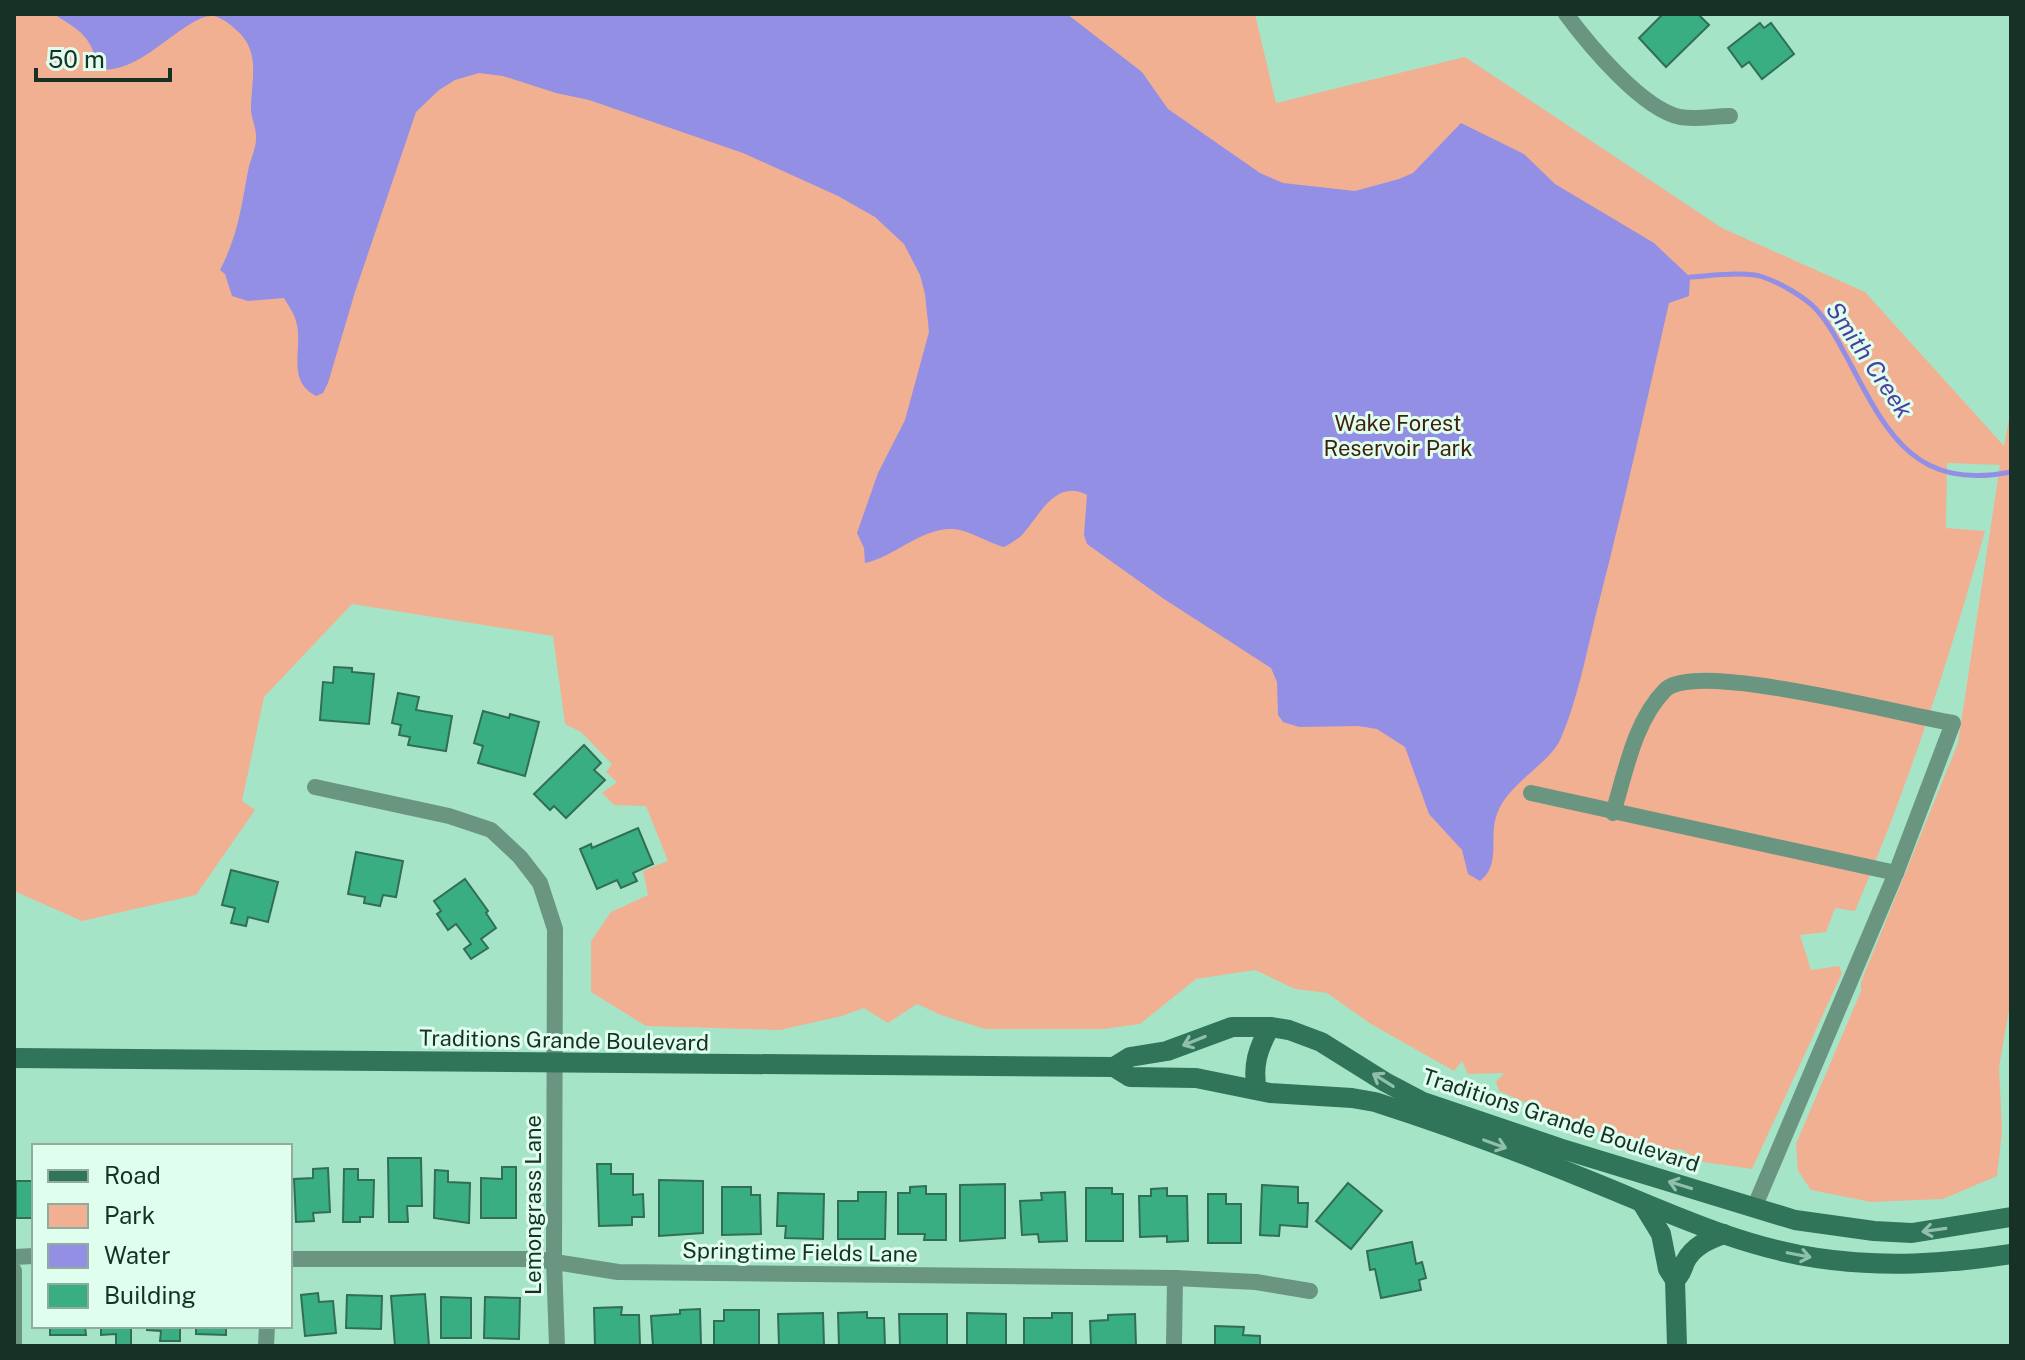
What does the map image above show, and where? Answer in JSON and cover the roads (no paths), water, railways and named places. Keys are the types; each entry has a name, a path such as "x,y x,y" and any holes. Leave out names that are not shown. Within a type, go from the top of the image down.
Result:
{"main road":[{"name":"Traditions Grande Boulevard","path":"1114,1067 1130,1057 1167,1051 1232,1027 1289,1030 1321,1042 1423,1102 1559,1148 1795,1220 1892,1232 1928,1231 2011,1217"},
{"path":"1257,1090 1255,1065 1270,1027"},
{"name":"Traditions Grande Boulevard","path":"14,1058 1114,1067 1130,1077 1196,1078 1294,1096 1340,1097 1375,1102 1522,1154 1724,1234 1788,1253 1870,1264 1932,1265 2011,1254"},
{"path":"1640,1201 1658,1225 1668,1269 1675,1280 1677,1346"},
{"path":"1675,1280 1693,1251 1704,1241 1724,1234"}],"street":[{"path":"1566,14 1615,71 1657,106 1680,117 1730,116"},
{"path":"1613,813 1642,721 1667,687 1690,680 1711,680 1832,697 1953,723 1896,873 1754,1208"},
{"name":"Lemongrass Lane","path":"315,787 449,816 491,830 520,857 540,883 555,929 554,1262 557,1346"},
{"path":"1531,793 1896,873"},
{"name":"Springtime Fields Lane","path":"292,1259 536,1259 618,1272 1175,1278 1256,1282 1310,1291"},
{"path":"14,1271 14,1346"},
{"path":"1174,1346 1175,1278"}],"water":[{"path":"54,14 1067,14 1142,72 1168,109 1260,173 1283,183 1355,191 1399,179 1413,173 1461,123 1524,154 1555,184 1654,243 1690,277 1689,296 1669,303 1582,674 1560,740 1502,803 1495,823 1491,867 1480,881 1468,874 1462,850 1429,814 1405,747 1377,729 1358,726 1299,727 1283,722 1278,715 1277,682 1271,668 1164,599 1087,544 1084,535 1087,495 1076,491 1057,495 1021,536 1004,547 964,531 941,530 865,563 864,548 857,533 878,473 905,420 929,332 920,275 904,244 875,217 838,196 743,153 589,100 503,76 479,73 455,80 439,90 416,112 355,292 328,383 323,393 316,396 301,381 298,372 298,331 284,298 248,301 232,296 225,274 220,270 235,233 256,140 251,110 252,54 243,36 219,18 202,18 131,63 115,69 99,69 84,36"}],"waterway":[{"name":"Smith Creek","path":"1690,277 1756,275 1791,290 1810,303 1826,321 1879,415 1910,453 1952,473 1979,476 2011,472"}],"park label":[{"name":"Wake Forest Reservoir Park","path":"1398,436"}]}
